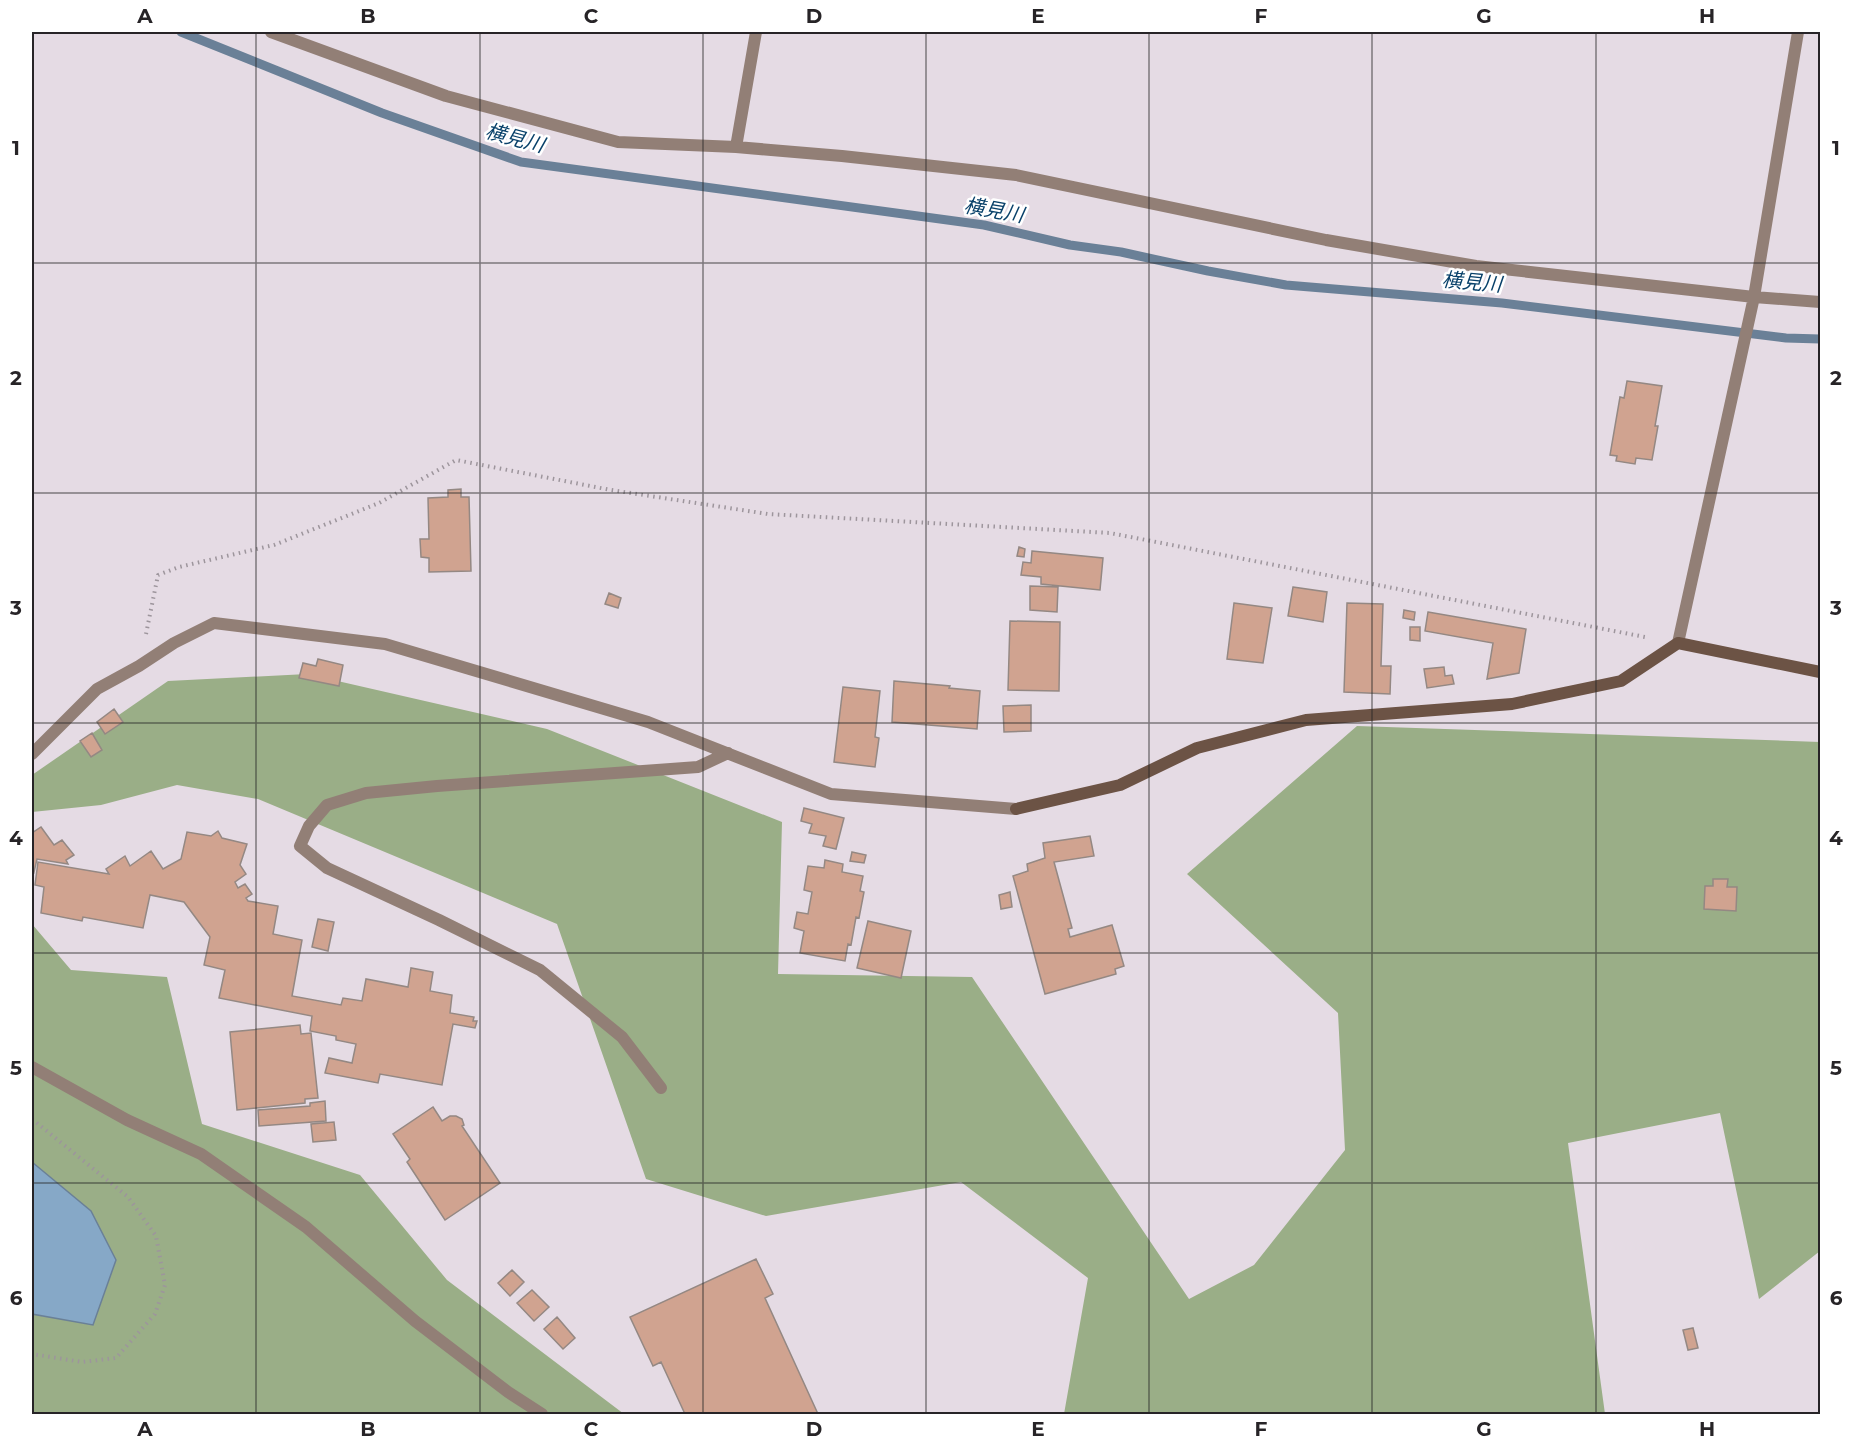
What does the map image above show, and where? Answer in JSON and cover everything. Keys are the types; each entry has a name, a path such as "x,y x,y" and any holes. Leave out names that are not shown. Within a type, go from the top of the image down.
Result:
{"street":[{"path":"271,32 446,96 618,142 736,147 1016,175 1326,240 1476,266 1754,297 1821,302"},
{"path":"736,147 756,32"},
{"path":"32,754 97,689 174,643 214,623 385,644 648,722 831,794 1016,809 1120,785 1197,748 1306,720 1512,704 1621,681 1678,643 1754,297 1798,32"},
{"path":"1678,643 1821,672"},
{"path":"661,1088 622,1037 540,970 440,920 327,868 300,846 309,826 327,805 366,793 699,767 728,753"},
{"path":"32,1067 127,1120 210,1160 306,1227 415,1321 508,1392 542,1414"}],"path":[{"path":"139,666 158,575 178,567 274,545 379,503 456,459 611,490 768,514 1110,533 1678,643"},
{"path":"32,1119 128,1197 156,1236 165,1285 155,1314 116,1358 82,1362 32,1354"}],"green space":[{"path":"307,674 547,729 782,822 778,974 972,977 1189,1299 1254,1265 1345,1150 1338,1013 1187,874 1357,726 1820,742 1820,1251 1759,1299 1720,1113 1568,1143 1605,1414 1064,1414 1088,1278 961,1182 766,1216 646,1179 557,924 258,799 177,785 101,805 32,812 32,775 168,681"},
{"path":"32,924 71,970 167,977 202,1124 360,1175 447,1280 624,1414 32,1414 32,1314 47,1317 91,1211 32,1162"}],"water":[{"path":"32,1162 91,1211 116,1260 93,1325 32,1314"}],"building":[{"path":"1627,381 1662,386 1652,460 1636,458 1635,464 1616,461 1617,456 1610,455 1620,397 1624,398"},
{"path":"461,489 461,497 469,497 471,571 429,572 429,558 421,557 420,539 429,539 428,498 448,497 448,490"},
{"path":"1019,547 1025,549 1024,557 1017,556"},
{"path":"1032,551 1103,558 1100,590 1041,584 1041,577 1021,575 1023,562 1031,563"},
{"path":"1030,586 1058,587 1057,612 1030,610"},
{"path":"1293,587 1327,592 1323,622 1288,616"},
{"path":"609,593 621,598 618,608 605,604"},
{"path":"1234,603 1272,608 1263,663 1227,659"},
{"path":"1347,603 1383,604 1381,666 1391,666 1390,694 1344,692"},
{"path":"1404,610 1415,612 1414,620 1403,618"},
{"path":"1428,612 1526,629 1519,673 1487,679 1493,643 1425,631"},
{"path":"1010,621 1060,622 1059,691 1008,690"},
{"path":"1410,627 1420,627 1420,641 1410,640"},
{"path":"318,659 343,665 339,686 299,678 303,663 316,666"},
{"path":"1444,667 1445,676 1452,675 1454,684 1427,688 1424,669"},
{"path":"894,681 980,691 977,729 892,722"},
{"path":"843,687 880,691 875,737 879,738 875,767 834,762"},
{"path":"1031,705 1031,731 1004,732 1003,706"},
{"path":"114,709 123,722 105,734 97,722"},
{"path":"92,733 102,750 91,757 80,741"},
{"path":"804,808 844,818 836,849 823,846 826,836 809,833 812,824 801,821"},
{"path":"41,827 54,845 62,840 74,855 66,860 68,864 37,859 34,872 32,833"},
{"path":"218,831 222,838 247,844 240,865 246,874 235,882 238,888 245,884 252,894 246,898 248,901 278,906 273,934 302,940 292,996 341,1005 343,998 362,1001 366,979 408,987 411,968 433,972 430,991 452,995 450,1013 474,1017 473,1021 477,1021 475,1028 453,1024 442,1085 380,1074 378,1083 325,1073 329,1058 352,1063 356,1044 336,1040 336,1036 310,1031 312,1016 219,998 225,970 204,965 210,937 184,902 150,895 143,928 83,917 82,921 41,913 44,887 35,885 38,862 109,874 106,869 125,856 130,866 151,851 163,869 181,859 187,832 211,836"},
{"path":"1090,836 1094,856 1054,862 1072,928 1068,929 1070,937 1112,925 1124,966 1115,969 1116,974 1045,994 1013,876 1028,871 1027,864 1045,858 1043,843"},
{"path":"852,852 866,855 864,863 850,861"},
{"path":"825,860 843,864 842,872 863,876 860,891 864,892 859,918 856,917 851,945 848,944 845,961 800,953 804,931 794,928 797,912 808,914 812,892 804,890 808,866 824,868"},
{"path":"1713,879 1728,879 1727,887 1737,887 1736,911 1704,909 1705,886 1713,886"},
{"path":"1010,892 1012,907 1001,909 999,895"},
{"path":"318,919 334,922 328,951 312,947"},
{"path":"868,921 911,931 901,978 857,968"},
{"path":"300,1025 301,1034 311,1033 318,1098 305,1099 305,1103 237,1110 230,1032"},
{"path":"325,1101 326,1121 259,1126 258,1110 310,1106 310,1103"},
{"path":"433,1107 442,1121 450,1116 462,1119 464,1125 462,1126 500,1183 445,1220 407,1162 410,1159 393,1134"},
{"path":"334,1122 336,1140 313,1142 311,1124"},
{"path":"756,1259 773,1294 765,1298 818,1414 685,1414 661,1362 653,1366 630,1317"},
{"path":"512,1270 524,1282 510,1296 498,1283"},
{"path":"532,1290 549,1307 534,1321 517,1303"},
{"path":"557,1317 575,1338 563,1349 544,1329"},
{"path":"1693,1328 1698,1348 1688,1350 1683,1330"}],"waterway":[{"name":"横見川","path":"181,32 382,113 521,162 984,225 1070,245 1121,252 1286,285 1502,303 1786,338 1820,339"}]}
